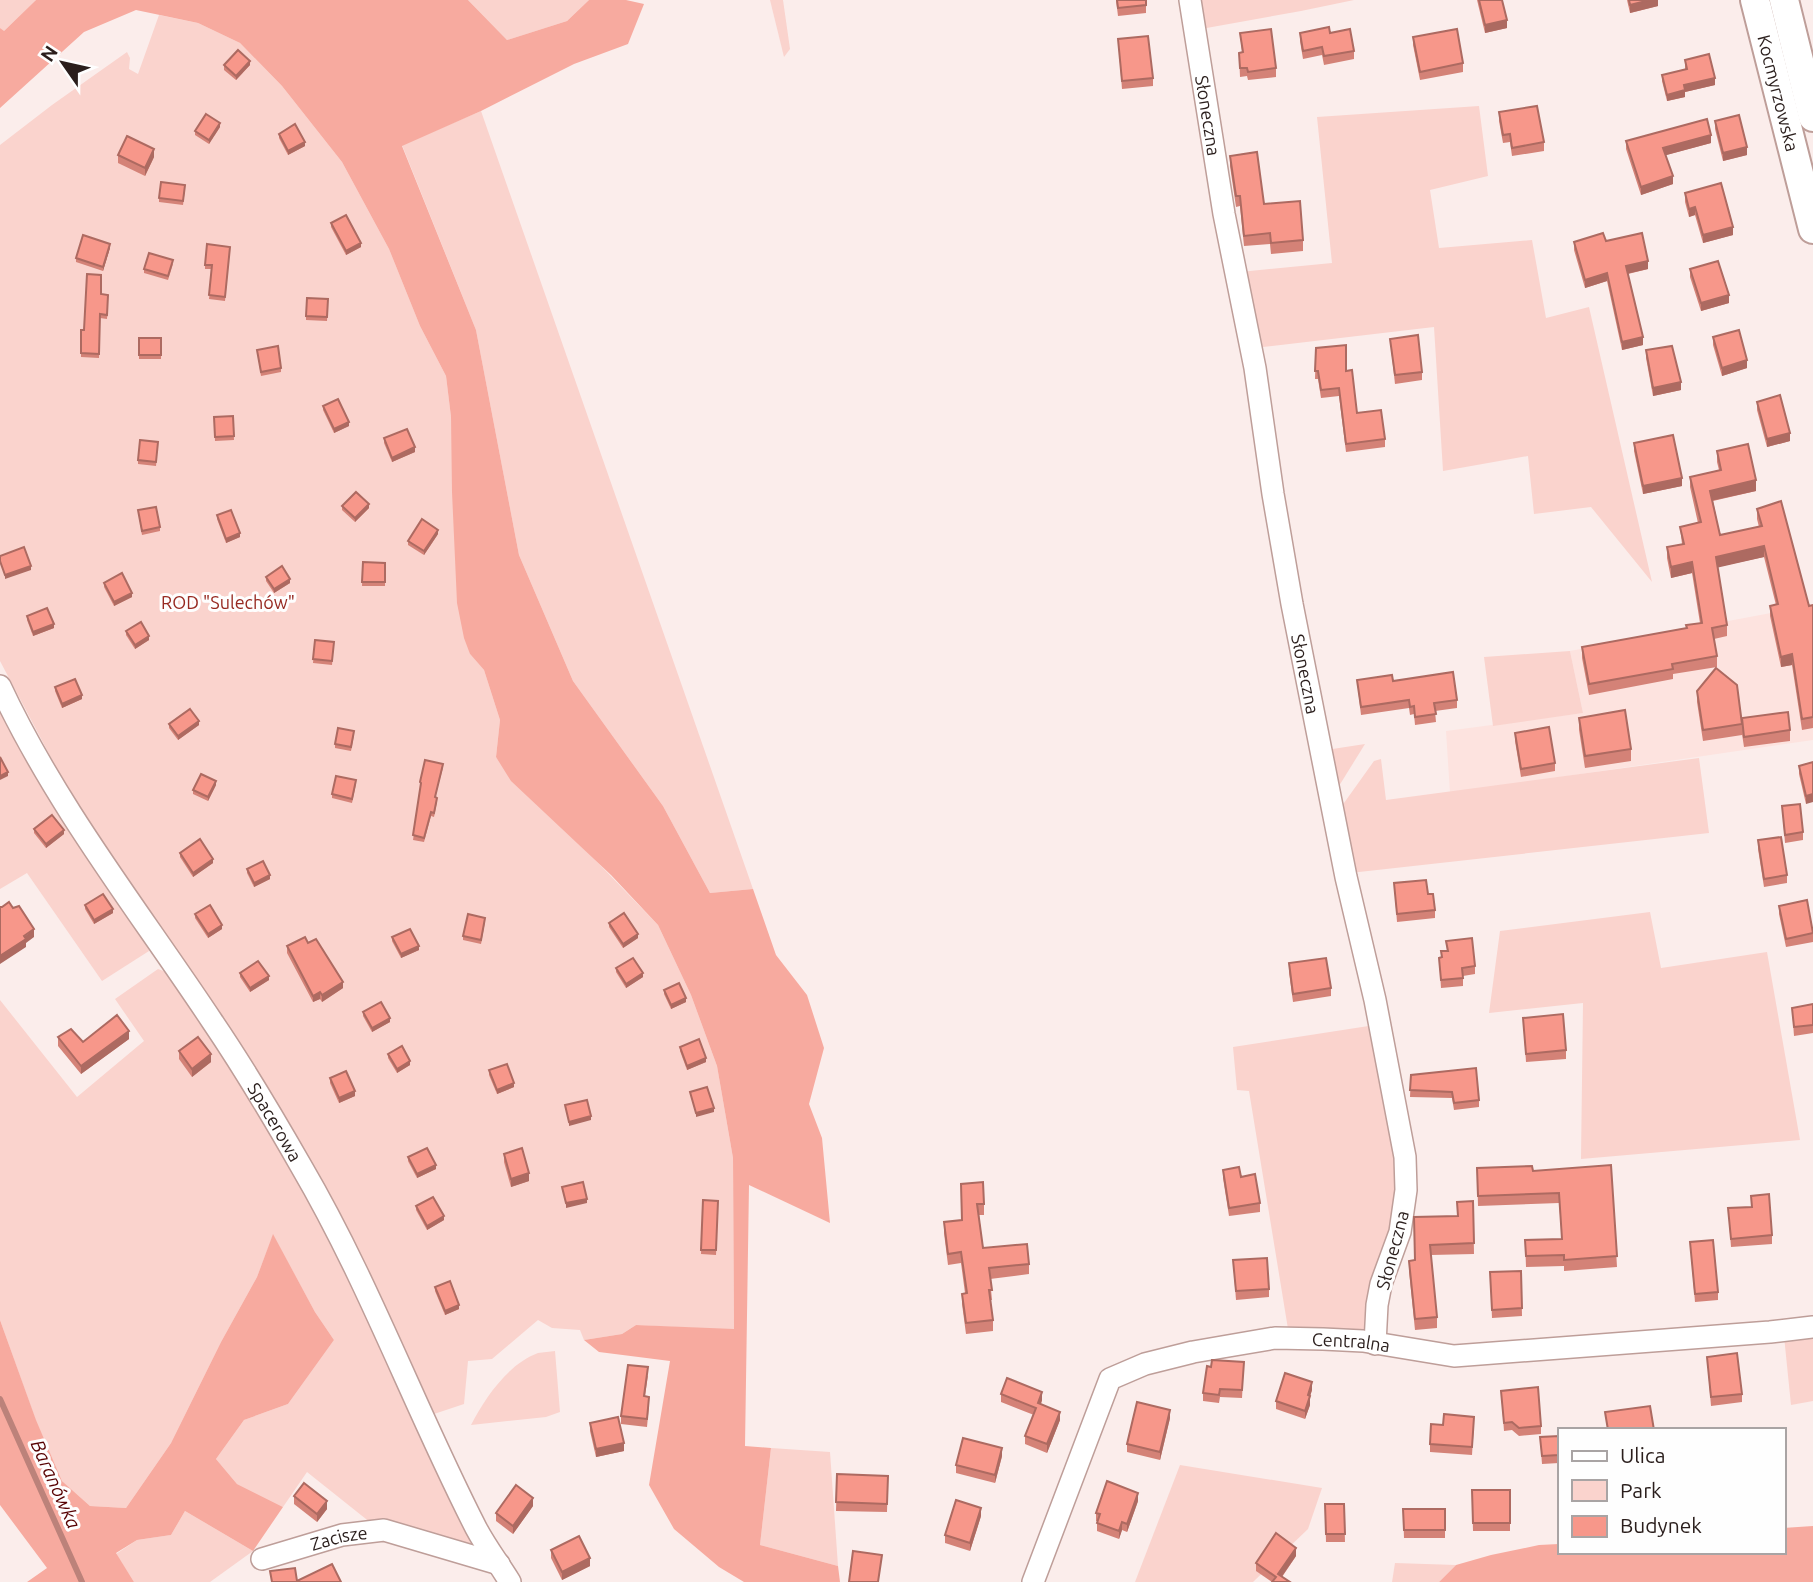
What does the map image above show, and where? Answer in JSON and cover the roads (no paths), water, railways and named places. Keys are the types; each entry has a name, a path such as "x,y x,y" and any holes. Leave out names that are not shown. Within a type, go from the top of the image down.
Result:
{"main road":[{"name":"Kocmyrzowska","path":"1755,0 1813,229"},
{"name":"Kocmyrzowska","path":"1784,0 1813,117"}],"street":[{"name":"Słoneczna","path":"1190,0 1226,226 1255,368 1292,604 1405,1157 1406,1189 1400,1232 1381,1284 1375,1343"},
{"name":"Spacerowa","path":"0,686 26,737 94,849 214,1023 307,1176 340,1234 477,1531 510,1582"},
{"name":"Centralna","path":"1033,1582 1110,1379 1146,1364 1193,1352 1275,1338 1375,1343 1454,1356 1813,1327"},
{"name":"Zacisze","path":"262,1559 342,1535 384,1530 499,1564"}],"waterway":[{"name":"Baranówka","path":"0,1399 82,1582"}],"park label":[{"name":"ROD \"Sulechów\"","path":"228,602"}]}
